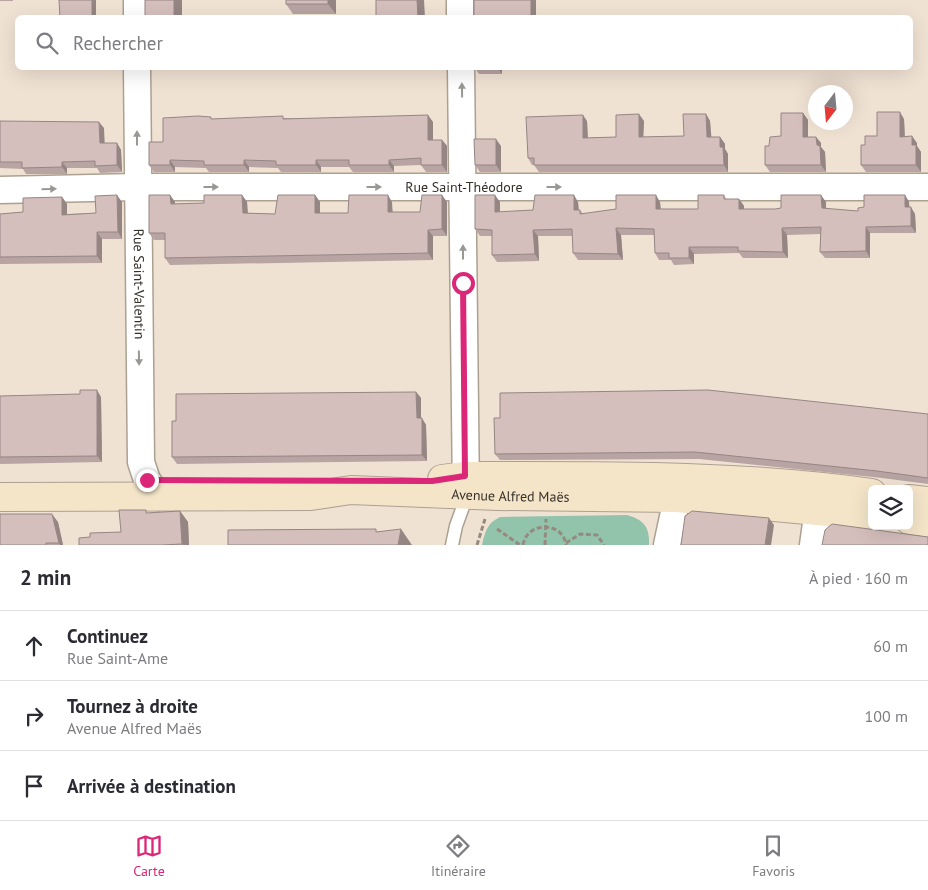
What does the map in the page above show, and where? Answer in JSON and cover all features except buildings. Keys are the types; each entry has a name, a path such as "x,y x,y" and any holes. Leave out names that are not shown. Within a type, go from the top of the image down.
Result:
{"main road":[{"name":"Avenue Alfred Maës","path":"466,485 700,477 819,486 868,492"},
{"name":"Avenue Alfred Maës","path":"0,497 153,488 432,481 466,485 818,509 868,515"},
{"name":"Avenue Alfred Maës","path":"0,484 153,488"},
{"path":"913,499 928,501"},
{"path":"913,521 928,523"}],"street":[{"path":"137,0 137,15"},
{"path":"460,0 460,15"},
{"name":"Rue Saint-Valentin","path":"137,70 141,462 153,488"},
{"path":"461,70 464,188 466,485"},
{"name":"Rue Saint-Théodore","path":"0,190 137,187 928,187"},
{"path":"667,545 677,498"},
{"path":"813,545 818,509"}],"lane":[{"path":"452,545 466,485 480,487 499,485 667,486 818,496 868,503"},
{"path":"913,510 928,512"}],"path":[{"path":"477,545 485,520 491,512"},
{"path":"497,529 522,545 526,536 536,527 554,528 564,536 566,544 580,534 597,535 604,545"}],"green space":[{"path":"627,515 638,519 645,525 649,545 482,545 487,528 500,517"}],"route":[{"path":"147,480 432,481 465,476 463,283"}]}
